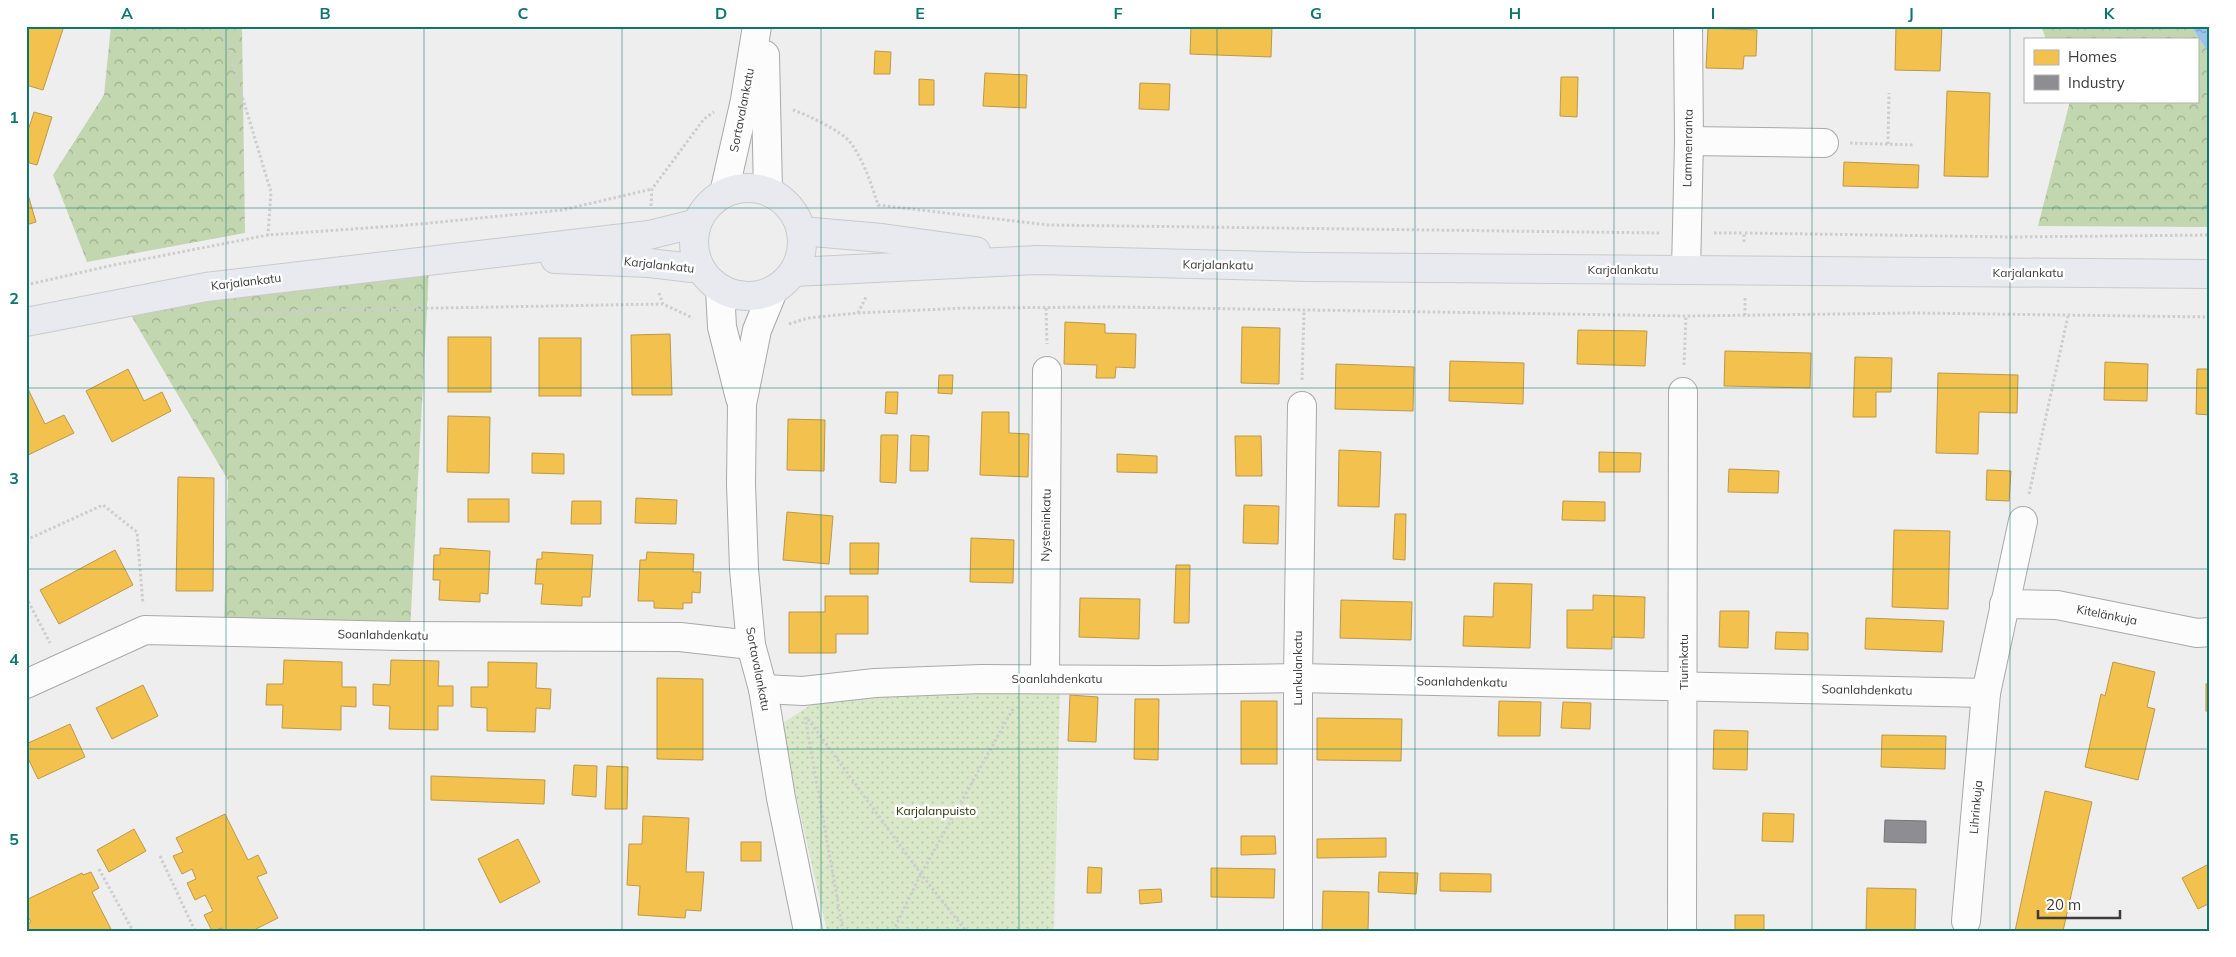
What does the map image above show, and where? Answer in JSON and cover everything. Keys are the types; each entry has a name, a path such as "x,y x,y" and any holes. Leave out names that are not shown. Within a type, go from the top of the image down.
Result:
{"main road":[{"path":"746,188 768,191 784,201 795,214 802,232 803,245 800,259 794,272 773,291 759,296 732,294 720,289 701,270 695,254 694,238 697,222 708,206 724,193 746,188"},
{"name":"Karjalankatu","path":"26,322 206,287 649,234 697,222"},
{"name":"Karjalankatu","path":"802,232 882,238 1037,260"},
{"name":"Karjalankatu","path":"468,255 649,263 701,270"},
{"name":"Karjalankatu","path":"794,272 1037,260 1307,267 2210,274"}],"street":[{"name":"Sortavalankatu","path":"757,26 756,100 768,191"},
{"name":"Sortavalankatu","path":"724,193 756,100 764,26"},
{"name":"Lammenranta","path":"1686,270 1689,141 1688,26"},
{"path":"1689,141 1824,143"},
{"name":"Sortavalankatu","path":"720,289 722,327 742,404"},
{"name":"Sortavalankatu","path":"773,291 757,330 742,404 741,484 743,550 751,645 763,689 781,798 808,931"},
{"name":"Nysteninkatu","path":"1045,679 1047,371"},
{"name":"Tiurinkatu","path":"1682,931 1684,686 1683,392"},
{"name":"Lunkulankatu","path":"1298,931 1298,678 1302,406"},
{"path":"1986,692 2023,521"},
{"name":"Kitelänkuja","path":"2004,604 2057,605 2197,633 2210,632"},
{"name":"Soanlahdenkatu","path":"26,684 145,630 400,636 680,637 751,645"},
{"name":"Soanlahdenkatu","path":"763,689 804,704 876,683 1045,679 1298,678 1986,692"},
{"name":"Lihrinkuja","path":"1966,920 1986,692"}],"path":[{"path":"222,26 271,192 268,235"},
{"path":"1888,144 1889,93"},
{"path":"26,285 109,266 268,235 408,225 562,210 652,189 704,119 723,104 756,100 807,114 849,140 870,177 878,205 1048,225 1744,233"},
{"path":"1824,143 1914,145"},
{"path":"1827,234 2012,237 2210,235"},
{"path":"229,314 328,310 663,304 711,326 722,327"},
{"path":"757,330 773,330 808,318 858,313 965,308 1686,316 1915,313 2210,317"},
{"path":"1046,308 1047,371"},
{"path":"1302,406 1304,311"},
{"path":"1683,392 1686,316"},
{"path":"2023,521 2068,316"},
{"path":"26,540 103,505 137,532 145,630"},
{"path":"26,597 63,667"},
{"path":"893,931 921,874 1018,700 1045,679"},
{"path":"804,704 921,874 966,931"},
{"path":"804,704 843,931"},
{"path":"160,856 195,931"},
{"path":"100,869 133,931"}],"green space":[{"path":"111,26 242,26 245,233 87,262 53,175 104,95"},
{"path":"2041,26 2191,26 2210,55 2210,227 2038,226 2070,102 2198,102 2198,38 2046,38"},
{"path":"429,269 410,632 224,628 228,480 129,312 200,299"},
{"name":"Karjalanpuisto","path":"926,690 1060,691 1054,931 827,931 780,725 818,700"}],"water":[{"path":"2191,26 2210,26 2210,55 2193,29"}],"building: Homes":[{"path":"26,26 64,26 43,90 26,85"},
{"path":"1191,26 1272,26 1271,57 1190,54"},
{"path":"1896,26 1942,26 1940,71 1895,70"},
{"path":"1708,28 1757,30 1756,56 1744,56 1743,69 1706,68"},
{"path":"875,51 891,52 890,74 874,74"},
{"path":"985,73 1027,75 1026,108 983,106"},
{"path":"1561,77 1578,77 1577,117 1560,116"},
{"path":"919,79 934,80 934,105 919,105"},
{"path":"1140,83 1170,84 1169,110 1139,109"},
{"path":"1947,91 1990,93 1988,177 1944,176"},
{"path":"34,112 52,117 37,165 26,162 26,137"},
{"path":"1844,162 1919,165 1918,188 1843,186"},
{"path":"26,188 36,222 26,225"},
{"path":"1065,322 1105,324 1105,333 1136,334 1135,368 1116,367 1115,378 1096,378 1097,365 1064,364"},
{"path":"1242,327 1280,328 1279,384 1241,383"},
{"path":"1578,330 1647,331 1645,366 1577,364"},
{"path":"670,334 672,395 632,395 631,335"},
{"path":"448,337 491,337 491,392 448,392"},
{"path":"539,338 581,338 581,396 539,396"},
{"path":"1725,351 1811,353 1810,388 1724,386"},
{"path":"1855,357 1892,358 1891,392 1876,392 1876,417 1853,417"},
{"path":"1450,361 1524,363 1523,404 1449,401"},
{"path":"2105,362 2148,364 2147,401 2104,400"},
{"path":"1336,364 1414,367 1413,411 1335,409"},
{"path":"128,369 144,401 162,392 171,411 112,442 86,391"},
{"path":"2197,369 2210,369 2210,415 2196,414"},
{"path":"1938,373 2018,375 2017,413 1979,412 1978,454 1936,453"},
{"path":"939,375 953,375 952,394 938,393"},
{"path":"28,389 45,424 64,415 74,433 26,456 26,390"},
{"path":"886,392 898,392 897,414 885,413"},
{"path":"982,412 1009,412 1009,433 1029,434 1028,477 980,475"},
{"path":"448,416 490,417 489,473 447,472"},
{"path":"788,419 825,420 824,471 787,470"},
{"path":"881,435 898,435 896,483 880,482"},
{"path":"911,435 929,436 928,471 910,471"},
{"path":"1235,436 1261,436 1262,476 1236,476"},
{"path":"1339,450 1381,452 1379,507 1338,506"},
{"path":"1599,452 1641,453 1640,472 1599,472"},
{"path":"532,453 564,454 564,474 532,473"},
{"path":"1117,454 1157,456 1157,473 1117,472"},
{"path":"1729,469 1779,471 1778,493 1728,492"},
{"path":"1987,470 2011,471 2009,501 1986,500"},
{"path":"178,477 214,478 213,591 176,591"},
{"path":"636,498 677,500 676,524 635,523"},
{"path":"468,499 509,499 509,522 468,522"},
{"path":"572,501 601,501 601,524 571,524"},
{"path":"1563,501 1605,502 1605,521 1562,520"},
{"path":"1244,505 1279,506 1278,544 1243,543"},
{"path":"787,512 833,516 829,564 783,560"},
{"path":"1395,514 1406,514 1405,560 1393,559"},
{"path":"1894,530 1950,531 1948,609 1892,607"},
{"path":"971,538 1014,540 1013,583 970,582"},
{"path":"850,543 879,543 878,574 850,574"},
{"path":"440,548 490,551 488,594 480,593 480,602 439,600 440,580 433,580 434,555 440,555"},
{"path":"115,550 133,585 59,624 40,590"},
{"path":"542,552 593,555 590,597 582,597 582,606 541,604 543,584 535,584 537,559 542,559"},
{"path":"647,552 694,554 693,572 701,572 700,593 692,592 692,603 683,603 683,609 654,608 654,601 638,601 640,560 646,560"},
{"path":"1176,565 1190,565 1189,623 1174,623"},
{"path":"1494,583 1532,584 1530,648 1463,646 1464,616 1493,617"},
{"path":"1593,595 1645,597 1644,638 1612,637 1612,649 1567,648 1567,610 1593,610"},
{"path":"825,596 868,596 868,634 836,634 836,653 789,653 789,612 825,612"},
{"path":"1080,598 1140,599 1139,639 1079,637"},
{"path":"1341,600 1412,602 1411,640 1340,638"},
{"path":"1720,611 1749,611 1748,648 1719,647"},
{"path":"1866,618 1944,621 1942,652 1865,649"},
{"path":"1776,632 1808,633 1808,650 1775,649"},
{"path":"284,660 342,662 342,687 356,687 356,707 341,706 341,730 282,728 283,705 266,705 267,684 283,684"},
{"path":"391,660 439,661 438,686 453,686 453,706 438,706 438,730 389,729 390,706 373,705 373,684 390,685"},
{"path":"488,662 537,663 536,688 551,689 550,709 536,708 535,732 487,731 487,708 471,707 471,687 488,687"},
{"path":"2113,662 2155,672 2147,707 2155,709 2138,780 2085,767 2101,694 2105,696"},
{"path":"657,678 703,679 703,760 657,759"},
{"path":"2206,684 2210,684 2210,711 2206,711"},
{"path":"143,685 158,716 112,739 96,708"},
{"path":"1070,695 1098,697 1096,742 1068,741"},
{"path":"1135,699 1159,699 1158,760 1134,759"},
{"path":"1241,701 1277,701 1277,764 1241,764"},
{"path":"1499,701 1541,702 1540,736 1498,736"},
{"path":"1563,702 1591,703 1590,729 1561,728"},
{"path":"1317,718 1402,719 1401,761 1317,760"},
{"path":"70,724 85,757 38,779 26,754 26,744"},
{"path":"1714,730 1748,731 1747,770 1713,769"},
{"path":"1882,735 1946,736 1945,769 1881,767"},
{"path":"574,765 597,766 596,797 572,795"},
{"path":"607,766 628,767 627,809 605,809"},
{"path":"431,776 545,780 544,804 431,800"},
{"path":"2045,791 2092,802 2063,931 2015,931"},
{"path":"1763,813 1794,814 1793,842 1762,841"},
{"path":"225,814 248,860 258,855 267,873 257,877 278,918 252,931 223,931 222,928 212,931 204,915 213,911 205,895 195,900 187,883 196,879 192,869 182,874 173,856 183,852 176,838"},
{"path":"643,816 689,818 686,872 704,872 701,911 686,910 685,918 638,915 640,886 627,885 629,844 642,844"},
{"path":"134,829 146,851 109,872 97,850"},
{"path":"1241,836 1275,836 1276,854 1241,855"},
{"path":"1386,838 1386,857 1317,858 1317,839"},
{"path":"518,839 540,882 500,903 478,859"},
{"path":"741,842 761,842 761,861 741,861"},
{"path":"2207,865 2210,869 2210,903 2198,909 2182,878"},
{"path":"1088,867 1102,868 1101,893 1087,893"},
{"path":"1211,868 1275,869 1274,898 1211,897"},
{"path":"91,872 99,888 92,892 112,931 26,931 26,925 31,922 26,913 26,900 82,873 83,875"},
{"path":"1379,872 1418,873 1416,894 1378,892"},
{"path":"1440,873 1491,874 1491,892 1440,891"},
{"path":"1867,888 1916,889 1915,931 1866,931"},
{"path":"1161,889 1162,902 1140,904 1139,890"},
{"path":"1323,891 1369,892 1368,931 1322,931"},
{"path":"1735,915 1764,915 1764,931 1735,931"}],"building: Industry":[{"path":"1885,820 1926,821 1926,843 1884,842"}]}
